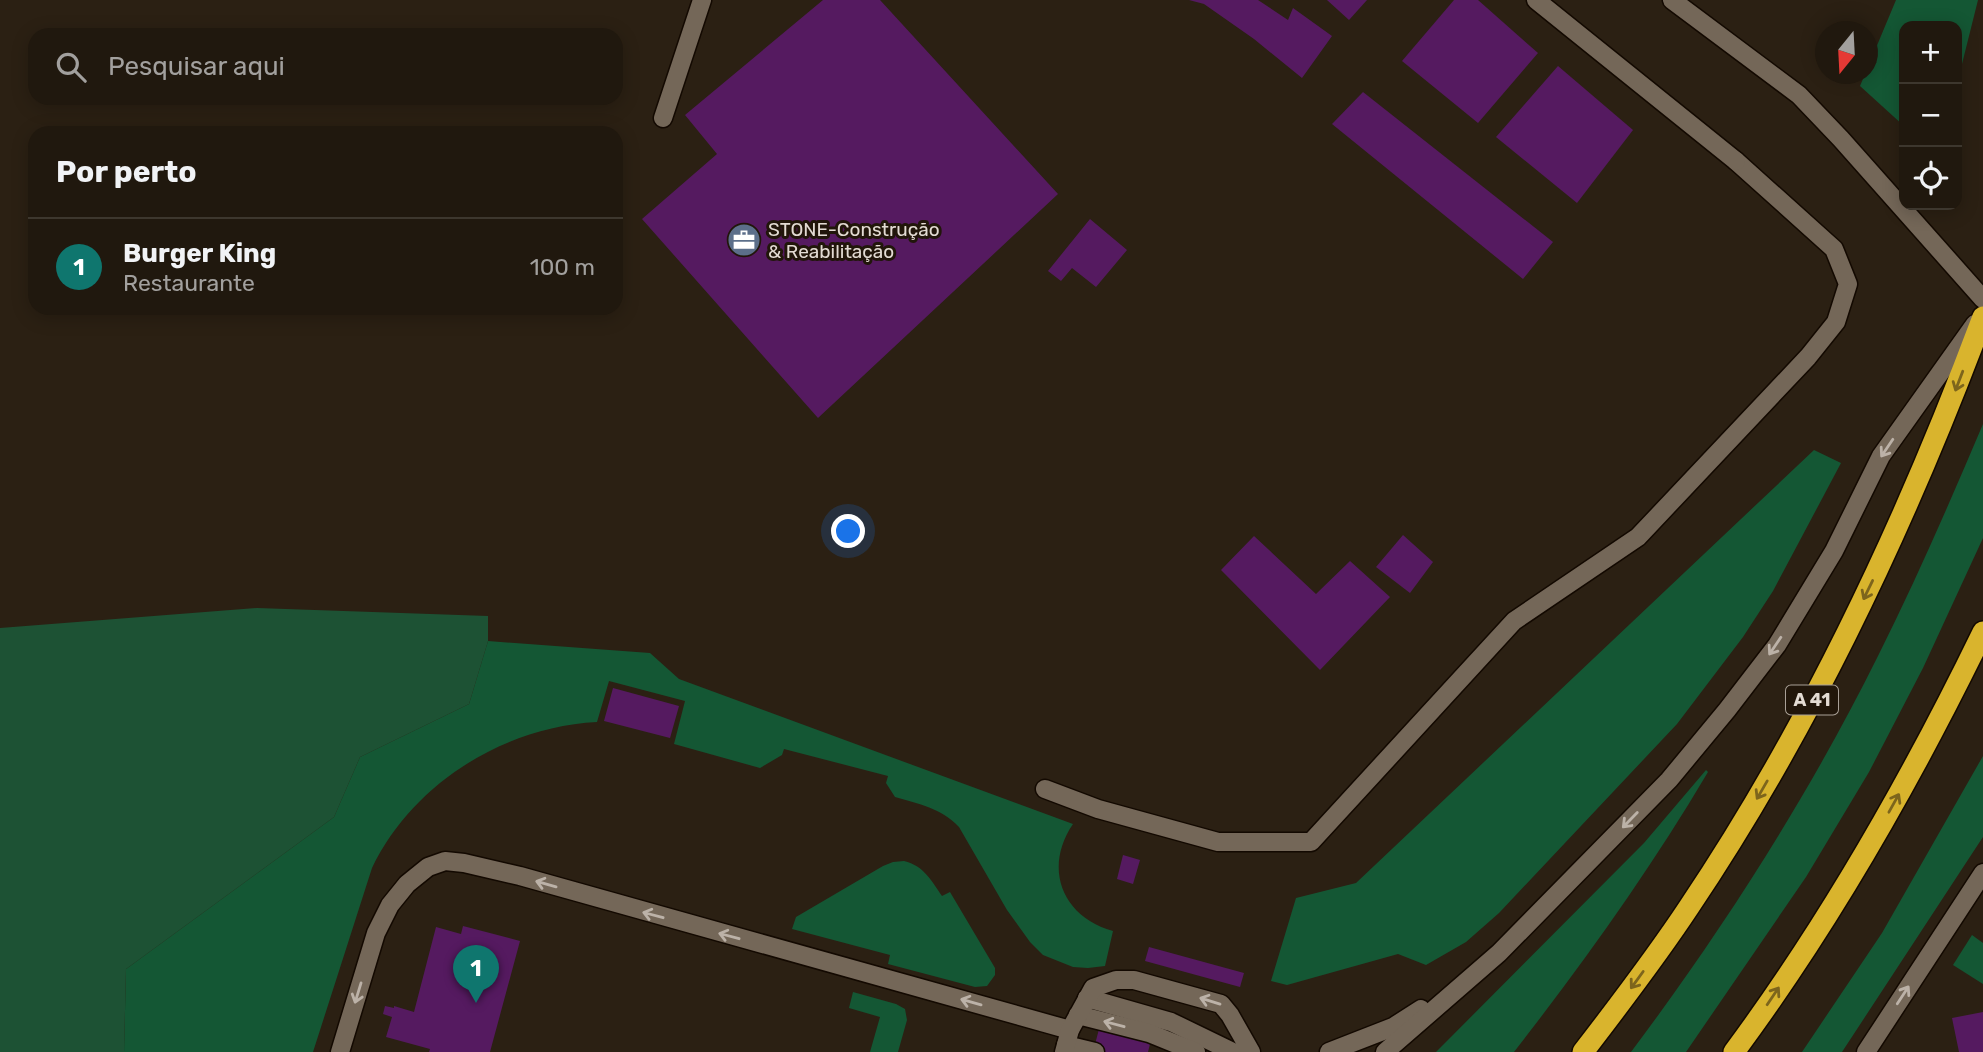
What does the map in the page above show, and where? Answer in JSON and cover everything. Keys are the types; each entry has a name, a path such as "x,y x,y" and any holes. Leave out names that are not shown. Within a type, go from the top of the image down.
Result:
{"highway":[{"name":"A 41","path":"1583,1052 1689,907 1747,815 1830,667 1902,521 1983,315"},
{"path":"1734,1052 1797,961 1881,825 1953,694 1983,632"}],"street":[{"path":"663,118 702,0"},
{"path":"1045,789 1098,809 1218,842 1311,842 1514,621 1638,537 1808,357 1836,322 1848,284 1835,249 1736,161 1536,0"},
{"path":"1672,0 1799,95 1983,299"},
{"path":"1385,1052 1482,969 1669,780 1727,710 1777,645 1826,563 1881,456 1983,315"},
{"path":"340,1052 376,933 390,905 407,884 428,867 445,861 520,876 1069,1036 1095,1052"},
{"path":"1866,1052 1983,873"},
{"path":"1329,1052 1393,1027 1482,969"},
{"path":"1069,1036 1093,988 1116,980 1134,980 1221,1004 1251,1052"},
{"path":"1087,998 1171,1022 1233,1052"},
{"path":"1069,1036 1149,1032 1196,1052"}],"green space":[{"path":"1896,0 1978,0 1962,64 1962,21 1899,21 1899,121 1860,86 1878,84 1878,43"},
{"path":"1983,424 1983,538 1923,668 1869,772 1806,877 1686,1052 1631,1052 1732,909 1823,759 1906,599"},
{"path":"1814,450 1841,463 1773,591 1743,637 1677,724 1499,913 1466,942 1426,965 1398,954 1287,985 1271,981 1296,898 1356,883"},
{"path":"257,608 488,616 488,641 469,704 360,757 334,817 126,969 124,1052 0,1052 0,628"},
{"path":"488,641 650,653 679,679 1073,824 1059,857 1059,874 1070,903 1081,915 1113,931 1105,966 1073,967 1043,955 1007,910 959,827 937,811 895,797 886,783 888,776 784,749 782,755 760,768 674,744 685,701 609,681 597,722 562,726 528,735 496,748 465,765 411,810 372,868 313,1052 124,1052 126,969 334,817 360,757 469,704"},
{"path":"1983,756 1983,837 1842,1052 1802,1052 1882,933"},
{"path":"1706,770 1708,772 1640,880 1514,1052 1436,1052 1644,843"},
{"path":"904,861 922,870 942,896 950,892 995,968 995,975 987,986 975,987 888,964 890,955 792,929 796,917 883,866"},
{"path":"1972,935 1983,943 1983,984 1953,965"},
{"path":"853,992 905,1009 907,1020 898,1052 870,1052 880,1017 849,1008"}],"building":[{"path":"823,0 880,0 1058,194 818,418 642,219 717,154 685,115"},
{"path":"1189,0 1258,0 1288,20 1293,8 1332,36 1302,78 1254,39 1204,4"},
{"path":"1327,0 1367,0 1349,20"},
{"path":"1454,0 1478,0 1538,53 1478,123 1402,61"},
{"path":"1558,66 1633,130 1577,203 1496,137"},
{"path":"1363,92 1553,242 1523,279 1332,124"},
{"path":"1090,219 1127,250 1096,287 1072,268 1061,281 1048,271"},
{"path":"1403,535 1433,562 1410,593 1376,567"},
{"path":"1254,536 1316,594 1350,561 1390,597 1320,670 1221,570"},
{"path":"613,688 679,706 670,738 604,721"},
{"path":"1123,855 1140,860 1133,884 1117,879"},
{"path":"463,926 520,941 490,1052 429,1052 430,1049 386,1037 392,1017 383,1014 385,1006 414,1012 436,927 461,934"},
{"path":"1149,947 1244,973 1240,987 1145,961"},
{"path":"1983,1012 1983,1052 1959,1052 1952,1018"},
{"path":"1103,1014 1154,1028 1148,1052 1093,1052"}],"place":[{"name":"STONE-Construção & Reabilitação","path":"744,240"},
{"name":"Burger King","path":"476,1003"}]}
